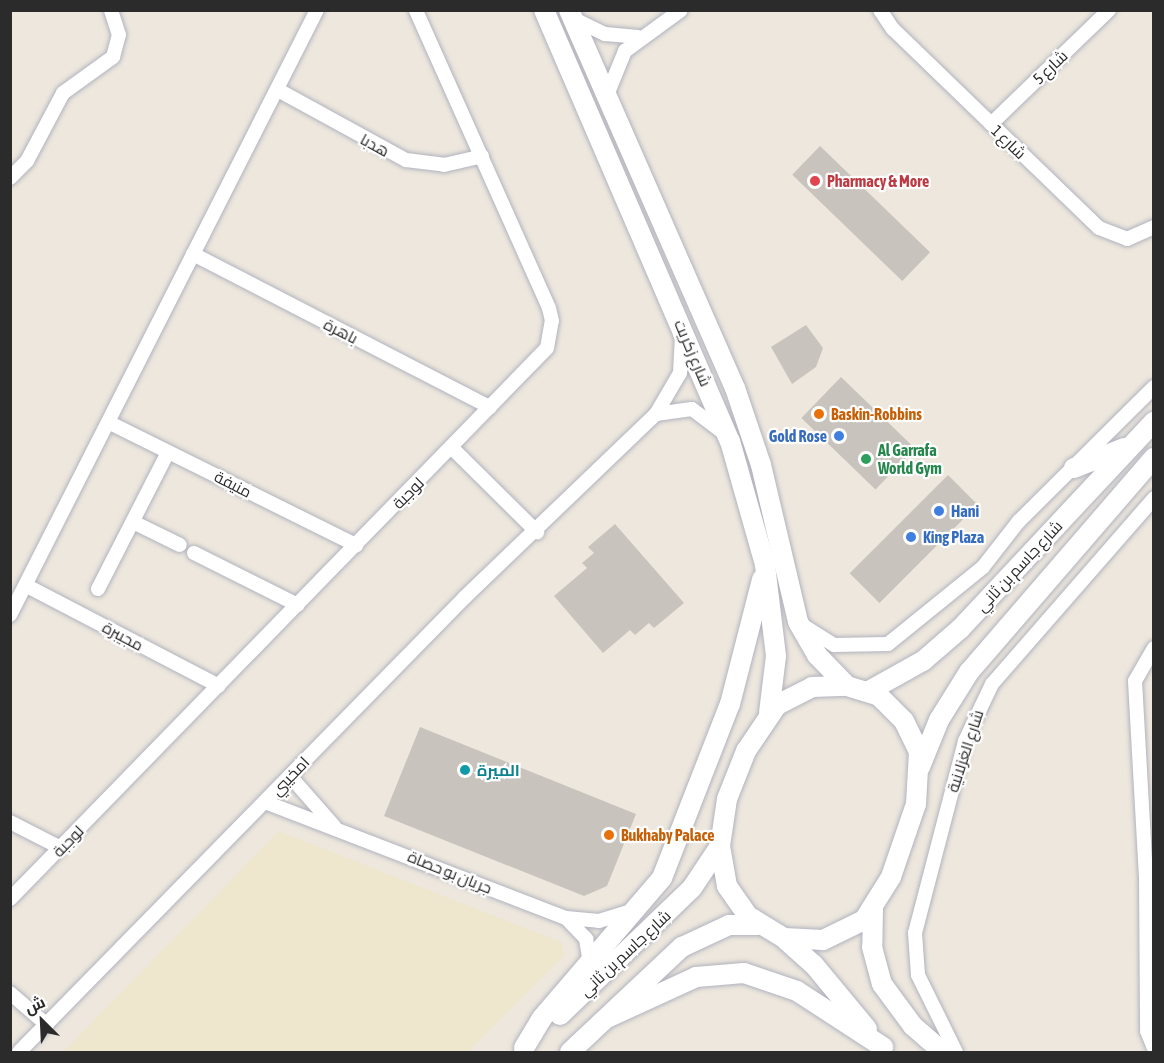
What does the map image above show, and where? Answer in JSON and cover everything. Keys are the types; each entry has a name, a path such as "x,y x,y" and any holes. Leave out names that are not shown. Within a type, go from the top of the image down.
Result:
{"main road":[{"name":"شارع زكريت","path":"544,10 681,322 730,441 765,565 776,656 769,713"},
{"name":"شارع زكريت","path":"571,14 738,396 761,465 798,622 817,655 848,686"},
{"name":"شارع جاسم بن ثاني","path":"869,691 922,661 960,629 1154,422"},
{"path":"1074,468 1132,445"},
{"name":"شارع جاسم بن ثاني","path":"873,908 905,840 920,767 939,720 969,672 1151,462"},
{"path":"522,1050 542,1018 648,899 684,829 730,704 751,636 765,565"},
{"path":"885,1050 814,965 784,938 758,925 731,895 720,846 730,789 746,751 769,713 812,687 848,686 869,691 904,721 919,752 920,767"},
{"name":"شارع جاسم بن ثاني","path":"522,1050 672,910 720,846"},
{"path":"784,938 806,942 832,938 864,920 873,908"},
{"path":"873,908 872,947 882,984 913,1026 943,1053"},
{"name":"شارع جاسم بن ثاني","path":"570,1053 682,946 729,925 758,925"},
{"path":"607,1018 696,977 744,973 797,991 885,1050"}],"street":[{"path":"10,178 27,161 63,93 113,57 119,35 111,10"},
{"path":"10,615 110,423 316,10"},
{"name":"لوجبة","path":"10,899 547,348 552,321 482,156 416,10"},
{"path":"607,95 616,66 638,37 681,10"},
{"name":"شارع 1","path":"880,10 893,29 1099,228 1127,239 1154,227"},
{"name":"شارع 5","path":"991,124 1109,10"},
{"path":"571,14 604,34 638,37"},
{"name":"هدبا","path":"278,90 406,160 444,165 482,156"},
{"name":"باهرة","path":"193,254 490,407"},
{"name":"امخيبي","path":"20,1053 465,597 537,532 656,414 680,374 681,322"},
{"path":"798,622 834,645 888,644 983,567 1019,521 1154,387"},
{"path":"656,414 676,408 700,412 730,441"},
{"name":"منيفة","path":"110,423 356,546"},
{"path":"452,448 537,532"},
{"path":"98,589 168,452"},
{"name":"شارع الغزلانية","path":"956,1053 918,975 915,933 966,741 992,684 1154,498"},
{"path":"133,522 180,545"},
{"path":"194,553 298,604"},
{"name":"مجيبرة","path":"27,586 219,686"},
{"path":"1154,648 1135,681 1150,872 1147,1031 1154,1048"},
{"name":"جريان بو حصاة","path":"290,776 334,826"},
{"name":"جريان بو حصاة","path":"265,802 334,826 566,918 610,920 648,899"},
{"path":"10,822 61,848"},
{"name":"جريان بو حصاة","path":"566,918 586,939 590,963"},
{"path":"10,993 47,1025"}],"shaded area":[{"path":"279,831 561,942 565,955 468,1052 63,1052"}],"building":[{"path":"820,146 930,252 902,281 792,175"},
{"path":"806,325 823,348 816,367 792,384 771,347"},
{"path":"841,377 915,449 875,490 801,418"},
{"path":"948,475 978,505 879,603 850,573"},
{"path":"615,524 684,603 654,628 649,623 635,635 630,630 603,653 554,596 587,568 582,563 594,553 588,547"},
{"name":"الميرة","path":"420,727 636,814 607,886 584,896 384,816"}],"place":[{"name":"Pharmacy & More","path":"815,181"},
{"name":"Baskin-Robbins","path":"819,414"},
{"name":"Gold Rose","path":"839,436"},
{"name":"Al Garrafa World Gym","path":"866,459"},
{"name":"Hani","path":"939,511"},
{"name":"King Plaza","path":"911,537"},
{"name":"الميرة","path":"465,770"},
{"name":"Bukhaby Palace","path":"609,835"}]}
